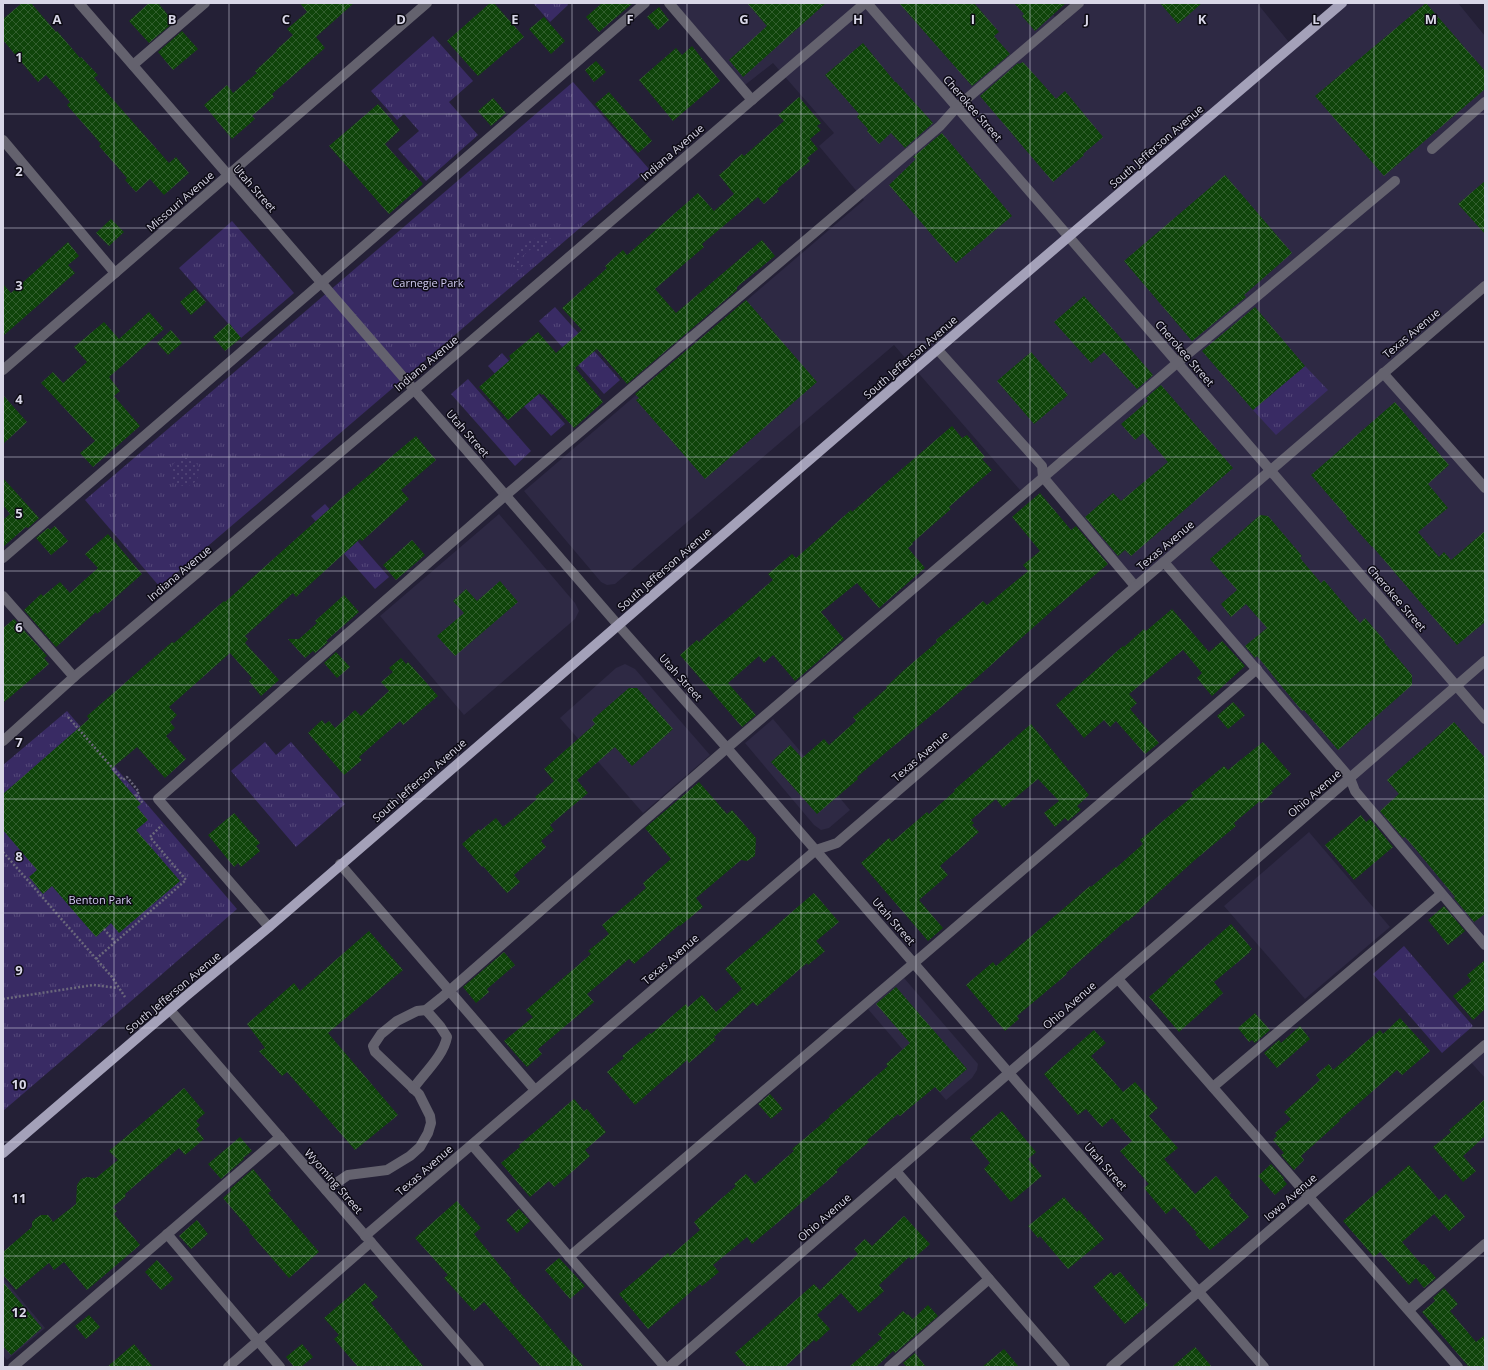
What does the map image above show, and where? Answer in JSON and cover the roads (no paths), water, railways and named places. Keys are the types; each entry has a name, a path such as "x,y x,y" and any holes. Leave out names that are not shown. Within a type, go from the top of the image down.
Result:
{"main road":[{"name":"South Jefferson Avenue","path":"3,1153 269,927 340,864 1068,237 1342,3"}],"street":[{"name":"Utah Street","path":"79,3 618,625 728,748 1264,1367"},
{"path":"133,65 205,3"},
{"name":"Missouri Avenue","path":"4,368 427,3"},
{"path":"3,558 645,3"},
{"path":"668,3 752,100"},
{"name":"Indiana Avenue","path":"3,741 74,677 414,390 866,3"},
{"name":"Cherokee Street","path":"866,3 1485,719"},
{"path":"269,927 158,799 506,495 940,126 957,107 1079,3"},
{"path":"1432,149 1485,102"},
{"path":"3,140 115,273"},
{"path":"326,1190 348,1175 387,1170 410,1156 420,1147 428,1133 431,1123 430,1116 419,1094 375,1052 373,1046 381,1034 397,1021 417,1011 426,1010 450,990 728,748 1106,423 1395,181"},
{"name":"Texas Avenue","path":"228,1367 472,1145 535,1090 816,850 837,843 1485,286"},
{"path":"938,350 1042,466 1043,477 1135,586"},
{"path":"1383,373 1483,481"},
{"path":"1164,562 1350,778 1355,791 1485,945"},
{"path":"3,596 74,677"},
{"name":"Ohio Avenue","path":"669,1367 1485,661"},
{"path":"569,1257 1257,669"},
{"path":"340,864 535,1090"},
{"path":"1213,1088 1441,894"},
{"path":"1118,979 1458,1367"},
{"name":"Wyoming Street","path":"170,1010 479,1367"},
{"path":"413,1089 440,1055 446,1044 447,1037 440,1026 426,1010"},
{"name":"Iowa Avenue","path":"1111,1367 1485,1045"},
{"path":"13,1367 280,1137"},
{"path":"472,1145 665,1367"},
{"path":"896,1171 1065,1367"},
{"path":"167,1234 280,1367"},
{"path":"1409,1310 1485,1244"},
{"path":"889,1367 989,1279"}],"park label":[{"name":"Carnegie Park","path":"428,282"},
{"name":"Benton Park","path":"100,899"}]}
